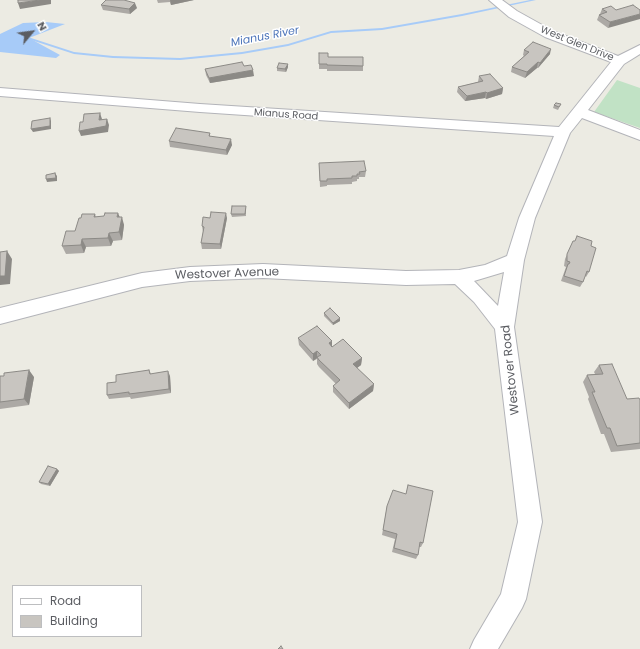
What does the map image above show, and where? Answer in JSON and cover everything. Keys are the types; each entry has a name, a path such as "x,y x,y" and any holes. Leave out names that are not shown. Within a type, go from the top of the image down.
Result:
{"street":[{"name":"West Glen Drive","path":"496,0 513,14 549,34 619,61"},
{"name":"Westover Road","path":"483,649 513,599 530,522 504,327 515,260 527,218 563,132 619,61 640,49"},
{"name":"Mianus Road","path":"4,92 200,108 563,132"},
{"path":"579,112 640,135"},
{"name":"Westover Avenue","path":"0,316 142,280 190,274 263,271 406,278 459,277 488,271 515,260"},
{"path":"459,277 480,297 504,327"}],"green space":[{"path":"617,80 640,88 640,128 594,112"}],"water":[{"path":"46,22 65,24 29,38 60,55 56,58 0,52 0,34 23,23"}],"building":[{"path":"18,0 40,0 18,3"},
{"path":"106,0 124,0 135,3 129,9 101,5"},
{"path":"633,5 640,10 640,14 610,22 599,15 607,12 602,9 611,6 616,10"},
{"path":"533,42 551,49 540,63 538,62 527,72 512,67 529,52 524,50"},
{"path":"319,53 328,53 328,57 363,57 363,66 319,64"},
{"path":"242,62 244,66 251,65 253,70 209,78 205,69"},
{"path":"279,63 288,64 285,69 277,68"},
{"path":"490,74 503,88 487,93 467,96 458,87 483,81 479,76"},
{"path":"556,103 561,104 559,107 554,105"},
{"path":"100,113 99,120 107,119 106,126 79,131 80,122 83,122 84,114"},
{"path":"50,118 50,126 31,129 32,121"},
{"path":"176,128 210,133 209,136 231,139 226,150 169,141"},
{"path":"364,161 366,171 359,172 360,174 357,174 357,176 352,176 352,178 327,179 327,181 320,181 319,163"},
{"path":"55,173 56,178 46,179 46,175"},
{"path":"232,206 246,206 245,214 231,214"},
{"path":"211,212 226,213 220,244 201,243 204,227 202,226 203,217 210,218"},
{"path":"105,213 118,213 117,217 122,217 119,232 109,233 108,238 82,239 81,245 62,246 66,231 75,231 79,218 81,218 82,214 95,214 94,217 104,216"},
{"path":"577,236 592,241 591,246 596,248 589,272 587,271 583,282 564,276 570,262 567,261 567,254"},
{"path":"7,251 5,276 0,276 0,252"},
{"path":"330,308 340,318 333,323 324,313"},
{"path":"317,326 332,341 329,343 332,347 343,339 362,358 353,364 374,384 349,403 333,386 340,380 319,360 317,357 321,355 317,351 313,354 298,338"},
{"path":"612,364 627,399 639,398 640,400 640,443 617,446 610,428 607,428 592,392 595,392 587,375 603,374 599,365"},
{"path":"29,370 24,399 0,402 0,376 4,376 4,373"},
{"path":"149,370 150,374 168,371 169,389 107,395 107,383 116,382 116,375"},
{"path":"48,466 57,469 48,484 39,482"},
{"path":"408,485 433,491 423,543 420,542 418,555 394,548 397,534 383,530 387,506 393,490 406,494"}],"waterway":[{"name":"Mianus River","path":"22,39 28,38 74,53 113,57 180,59 242,53 288,45 331,32 382,29 462,15 534,0"}]}
